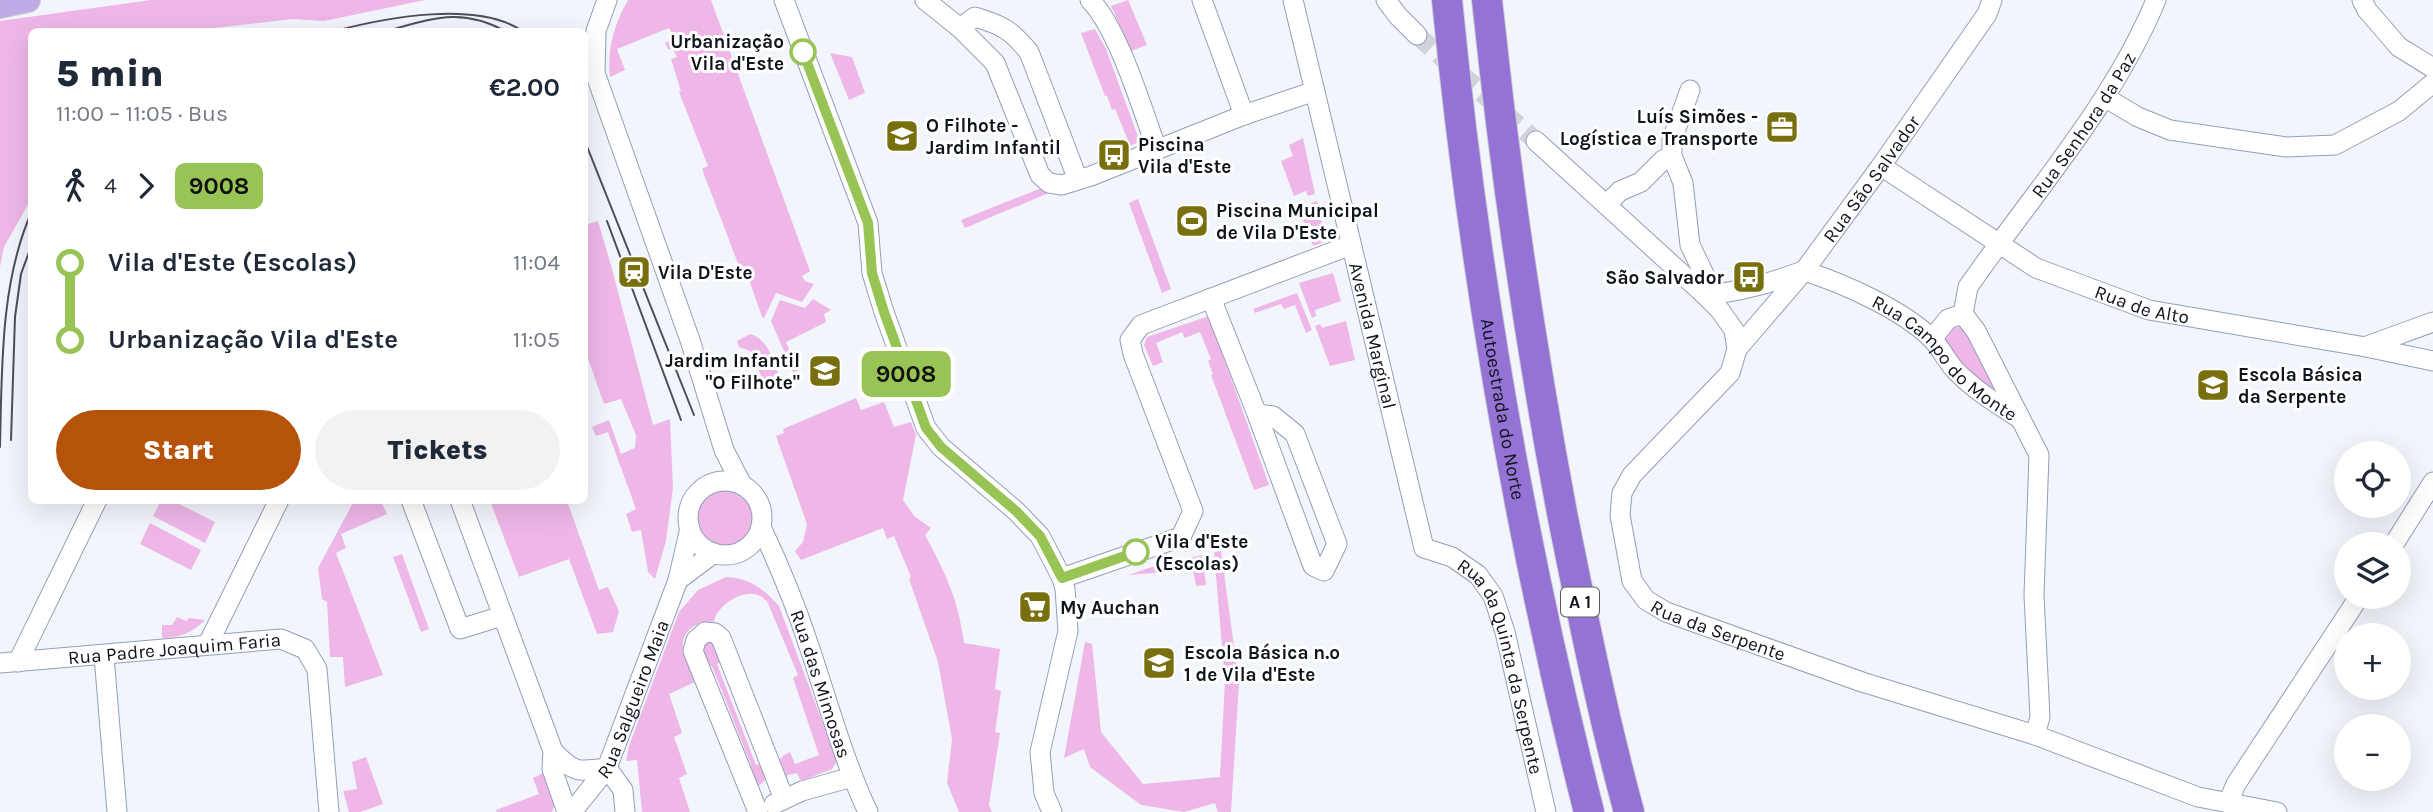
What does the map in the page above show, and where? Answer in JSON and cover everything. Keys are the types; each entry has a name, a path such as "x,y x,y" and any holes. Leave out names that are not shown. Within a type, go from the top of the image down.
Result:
{"highway":[{"name":"Autoestrada do Norte","path":"1447,0 1458,119 1499,392 1544,625 1589,812"},
{"name":"Autoestrada do Norte","path":"1487,0 1515,235 1539,390 1578,596 1614,759 1629,812"}],"main road":[{"path":"0,6 28,0"}],"street":[{"path":"607,0 596,31 595,73 690,340 724,450 742,485"},
{"path":"783,0 868,223 872,273 926,428 941,447 1016,511 1040,536 1062,578 1068,631 1040,752 1044,793 1052,812"},
{"path":"925,0 960,28 995,63 1040,175 1049,183 1062,185 1078,180 1244,115 1315,91"},
{"path":"1090,0 1117,43 1157,150"},
{"path":"1202,0 1244,115"},
{"name":"Avenida Marginal","path":"1293,0 1424,548"},
{"path":"1386,0 1417,35"},
{"name":"Rua São Salvador","path":"1737,349 1804,271 1881,166 1987,14 1992,0"},
{"name":"Rua Senhora da Paz","path":"1963,314 1968,287 2106,98 2143,32 2156,0"},
{"path":"2362,0 2367,10 2399,47 2433,68"},
{"path":"960,28 975,17 1002,25 1016,36 1029,52 1078,180"},
{"path":"2106,98 2138,117 2170,130 2286,147 2335,145 2399,111 2433,83"},
{"path":"1690,90 1672,139 1672,156 1683,183 1689,245 1704,275 1705,295"},
{"path":"1536,141 1719,309 1734,330 1737,349"},
{"path":"1607,204 1620,191 1641,182 1663,160 1672,156"},
{"name":"Rua de Alto","path":"1881,166 2036,268 2150,310 2433,361"},
{"path":"1062,578 1181,537 1193,511 1136,363 1130,340 1141,324 1351,245"},
{"path":"1705,295 1755,288 1804,271"},
{"name":"Rua Campo do Monte","path":"1804,271 1827,278 1899,314 1932,340 1955,370 1988,398 2020,418 2039,455 2034,595 2040,718 2035,734"},
{"path":"1211,298 1313,566 1324,571 1337,544 1295,434 1273,416 1257,414"},
{"path":"1932,340 1948,318 1963,314 1976,331 2020,418"},
{"path":"2366,347 2433,322"},
{"name":"Rua da Serpente","path":"1737,349 1730,373 1632,475 1622,493 1620,515 1632,581 1646,600 1666,612 1862,682 2035,734 2198,797 2277,812"},
{"path":"718,481 724,450"},
{"path":"718,481 742,485 752,492 759,502 761,527 756,538 738,553 714,553 695,539 688,517 691,505 697,494 706,486 718,481"},
{"path":"2402,532 2433,482"},
{"path":"9,663 95,504"},
{"path":"208,644 277,504"},
{"path":"413,504 460,629 502,616"},
{"path":"461,504 553,751 552,769 574,808"},
{"name":"Rua das Mimosas","path":"761,527 808,643 852,777 868,812"},
{"name":"Rua Salgueiro Maia","path":"574,808 607,768 678,580 690,528"},
{"path":"748,547 774,554"},
{"name":"Rua da Quinta da Serpente","path":"1424,548 1452,557 1478,575 1493,596 1505,632 1546,812"},
{"path":"678,580 714,553"},
{"path":"2228,803 2236,784 2352,609"},
{"path":"758,812 693,650 696,640 705,632 715,633 721,638 784,799"},
{"name":"Rua Padre Joaquim Faria","path":"9,663 281,639 304,649 317,669 329,812"},
{"path":"104,656 117,812"},
{"path":"553,751 572,770 607,768 623,790 625,812"},
{"path":"572,770 574,808"},
{"path":"764,812 769,806 802,790 852,777"}],"shaded area":[{"path":"151,0 425,0 324,21 292,19 214,28 28,28 28,204 4,247 0,267 0,21"},
{"path":"628,0 711,0 810,271 802,276 805,281 814,284 802,302 776,293 764,318 762,317 746,271 742,274 702,169 708,166 679,92 681,91 671,59 677,57 673,49 668,49 665,43 674,38 669,28 617,49 625,70 610,77 613,37"},
{"path":"1128,0 1147,45 1131,51 1111,6"},
{"path":"1095,29 1106,49 1140,142 1115,151 1113,146 1128,140 1115,109 1112,110 1105,96 1081,33"},
{"path":"830,53 852,57 865,93 849,100"},
{"path":"1303,138 1315,194 1308,196 1306,191 1294,196 1281,161 1293,156 1289,145"},
{"path":"1044,187 1051,192 965,228 961,220"},
{"path":"1138,199 1171,289 1162,293 1129,203"},
{"path":"1317,201 1326,241 1313,246 1301,214 1313,208 1311,203"},
{"path":"598,221 653,425 670,419 673,488 666,541 655,579 648,572 641,530 632,532 626,514 636,509 608,432 596,436 592,427 609,420 621,454 635,448 636,435 621,399 604,404 588,359 588,224"},
{"path":"1333,273 1341,301 1315,310 1316,316 1312,318 1299,283"},
{"path":"1297,293 1312,330 1306,333 1295,305 1284,309 1281,304 1255,313 1253,309"},
{"path":"813,299 831,310 824,314 826,322 786,342 798,371 793,372 771,321 780,300 805,308"},
{"path":"1209,316 1269,485 1254,490 1211,375 1213,374 1208,361 1211,359 1200,332 1185,338 1182,332 1156,343 1163,362 1153,366 1144,345 1147,337"},
{"path":"1346,321 1355,360 1330,366 1315,326 1320,324 1322,328"},
{"path":"1961,327 1970,332 1999,400 1977,382 1944,342 1953,328"},
{"path":"750,334 766,346 780,378 765,384 750,351 739,347 737,341"},
{"path":"856,398 861,410 884,402 894,427 911,422 916,435 903,500 914,516 931,528 925,535 950,587 964,643 1000,649 995,689 1001,691 995,732 1000,733 989,805 992,812 959,812 947,783 952,739 938,662 909,579 911,577 894,536 887,539 883,528 801,560 795,551 803,542 807,524 776,436 784,433 783,429"},
{"path":"725,487 747,496 756,518 747,540 725,549 703,540 694,518 703,496"},
{"path":"159,504 179,504 215,522 205,543 153,516"},
{"path":"352,504 382,504 387,514 341,534 346,548 336,553 383,675 345,687 343,657 330,657 327,602 322,599 318,568"},
{"path":"491,504 568,504 599,590 608,587 619,611 613,632 597,634 569,559 519,577"},
{"path":"150,523 201,550 191,570 140,544"},
{"path":"1221,551 1239,683 1231,812 1218,812 1215,803 1184,812 1141,805 1090,767 1084,749 1064,758 1085,642 1092,644 1101,732 1143,784 1220,777 1225,682 1214,552"},
{"path":"402,554 429,629 421,632 393,557"},
{"path":"1202,555 1206,585 1196,586 1193,570 1128,575 1155,566"},
{"path":"726,577 756,586 779,606 837,761 832,769 801,781 797,773 788,775 786,779 778,761 784,755 790,752 795,764 819,755 793,678 798,675 767,601 758,595 744,595 724,605 714,622 697,625 688,631 683,648 695,682 669,694 682,733 674,737 687,774 679,778 690,812 642,812 637,760 626,761 629,746 679,612 698,590"},
{"path":"177,617 186,621 189,618 205,620 186,634 162,638 162,625 172,625"},
{"path":"709,637 725,659 717,664 756,765 760,764 765,780 759,786 756,785 749,768 751,765 712,666 707,668 698,644"},
{"path":"366,757 383,804 360,812 349,812 343,791 357,789 352,762"},
{"path":"543,773 555,803 552,812 497,812 496,810 539,794 533,778"}],"tunnel":[{"path":"1417,35 1536,141"}],"tram line":[{"path":"348,28 431,14 482,16 516,28"},
{"path":"398,28 446,17 475,19 498,28"},
{"path":"588,149 694,415"},
{"path":"607,221 681,420"},
{"path":"0,447 8,296 28,222"},
{"path":"11,440 15,317 21,274 28,255"}],"bus line":[{"name":"9008","path":"803,52 868,223 872,273 926,428 941,447 1016,511 1040,536 1062,578 1136,552"}],"place":[{"name":"Urbanização Vila d'Este","path":"803,52"},
{"name":"Luís Simões - Logística e Transporte","path":"1782,127"},
{"name":"O Filhote - Jardim Infantil","path":"902,136"},
{"name":"Piscina Vila d'Este","path":"1114,155"},
{"name":"Piscina Municipal de Vila D'Este","path":"1192,221"},
{"name":"Vila D'Este","path":"634,272"},
{"name":"São Salvador","path":"1749,277"},
{"name":"Jardim Infantil \"O Filhote\"","path":"825,371"},
{"name":"Escola Básica da Serpente","path":"2213,385"},
{"name":"Vila d'Este (Escolas)","path":"1136,552"},
{"name":"My Auchan","path":"1035,607"},
{"name":"Escola Básica n.º 1 de Vila d'Este","path":"1159,663"}]}
